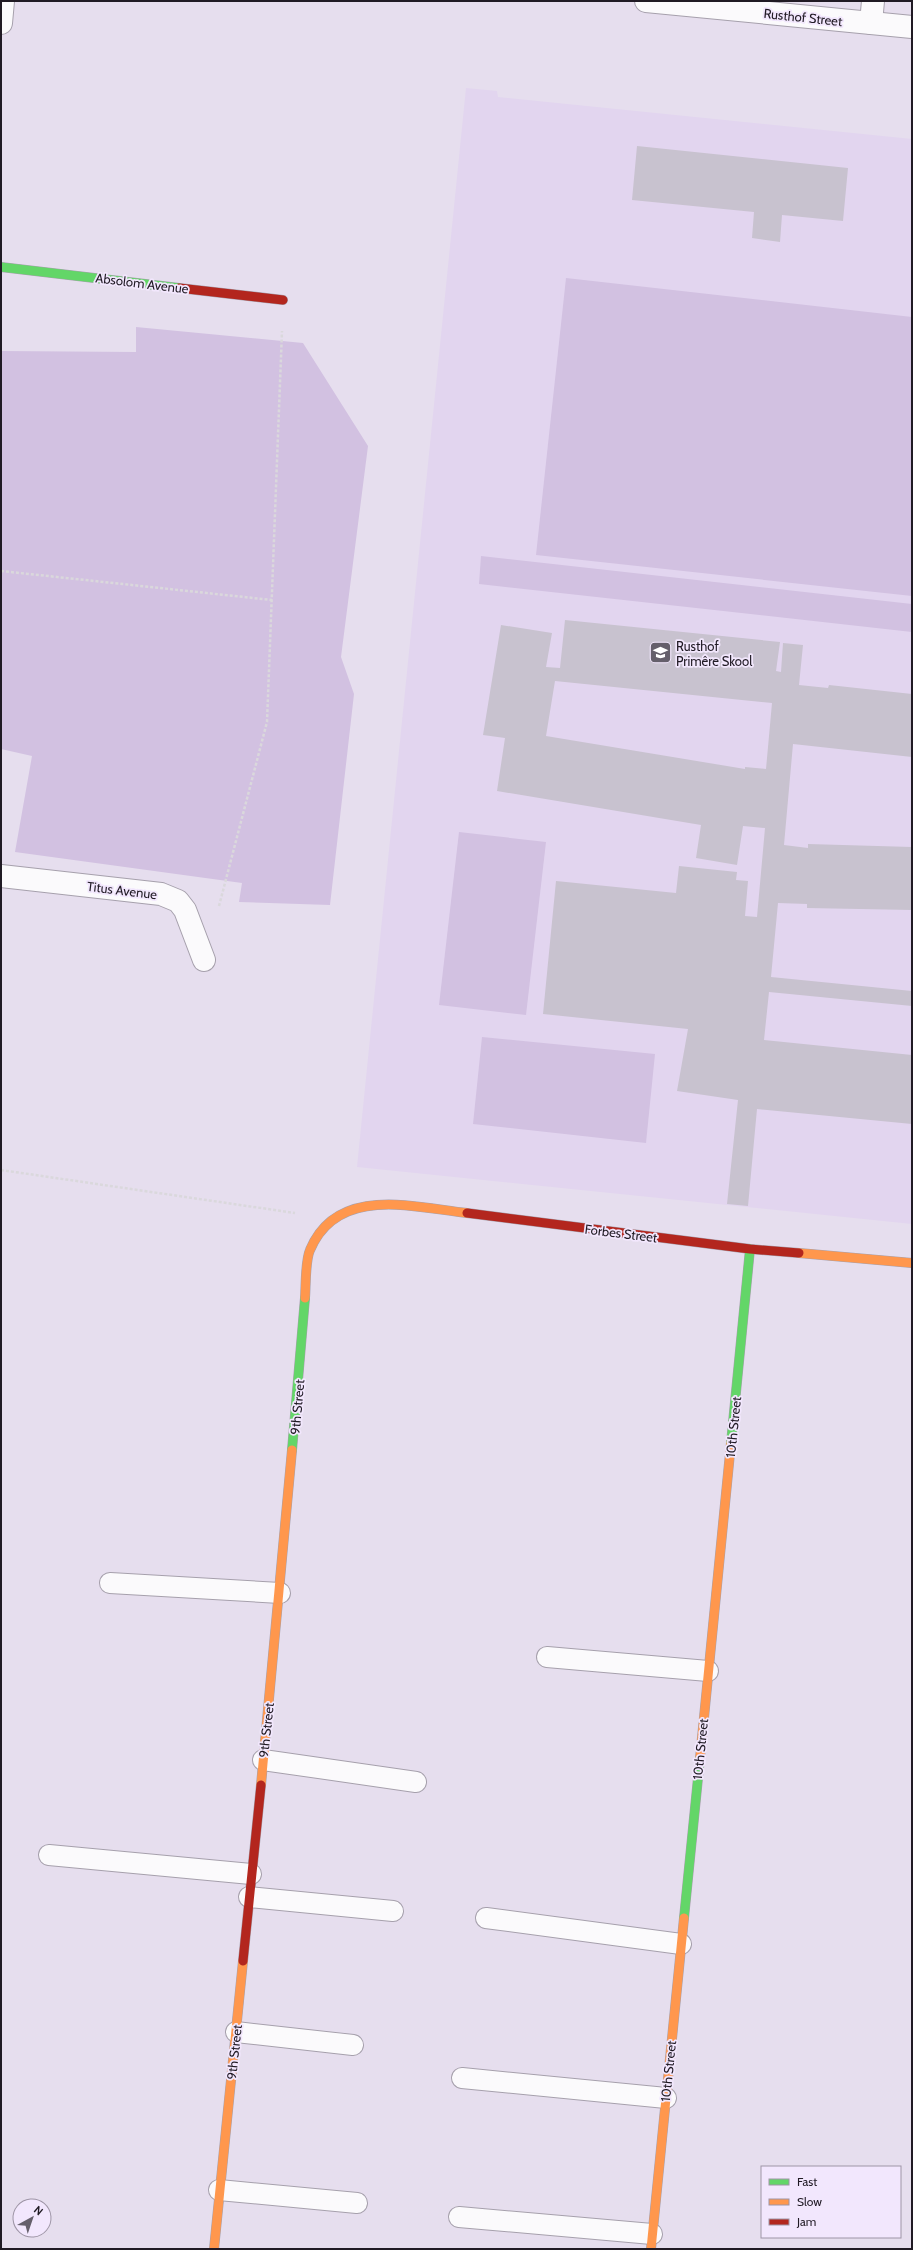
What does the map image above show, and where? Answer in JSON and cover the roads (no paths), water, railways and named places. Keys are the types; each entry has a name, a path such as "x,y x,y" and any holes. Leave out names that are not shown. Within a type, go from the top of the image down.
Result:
{"street":[{"path":"1,23 3,1"},
{"name":"Rusthof Street","path":"646,1 912,27"},
{"path":"871,23 873,1"},
{"name":"Absolom Avenue","path":"1,267 283,300"},
{"name":"Titus Avenue","path":"1,876 161,894 178,901 185,910 204,960"},
{"name":"Forbes Street","path":"333,1218 347,1209 367,1204 401,1205 750,1249 912,1263"},
{"name":"9th Street","path":"214,2249 280,1594 309,1251 318,1234 333,1218"},
{"name":"10th Street","path":"652,2241 750,1249"}],"lane":[{"path":"110,1583 280,1594"},
{"path":"547,1657 708,1671"},
{"path":"263,1760 416,1782"},
{"path":"49,1855 252,1874"},
{"path":"249,1897 393,1911"},
{"path":"486,1918 681,1944"},
{"path":"236,2032 353,2045"},
{"path":"462,2078 666,2098"},
{"path":"220,2190 357,2203"},
{"path":"458,2217 652,2241"}],"place":[{"name":"Rusthof Primêre Skool","path":"660,653"}]}
